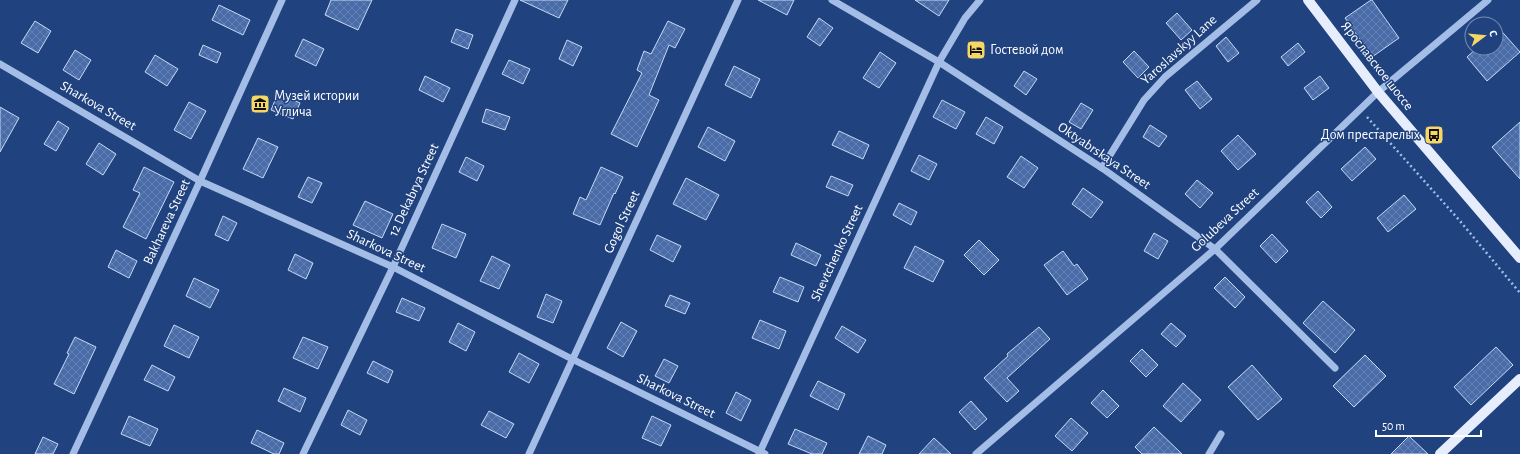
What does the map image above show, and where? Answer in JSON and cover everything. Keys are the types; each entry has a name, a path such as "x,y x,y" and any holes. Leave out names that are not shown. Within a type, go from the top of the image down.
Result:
{"main road":[{"name":"Ярославское шоссе","path":"1308,0 1378,92 1520,258"},
{"path":"1440,454 1520,379"}],"street":[{"name":"Bakhareva Street","path":"73,454 200,181 282,0"},
{"name":"12 Dekabrya Street","path":"303,454 393,267 515,0"},
{"name":"Gogol Street","path":"528,454 738,0"},
{"name":"Oktyabrskaya Street","path":"832,0 940,62 1102,168 1215,249 1335,368"},
{"name":"Shevtchenko Street","path":"761,453 940,62 965,18 980,0"},
{"name":"Yaroslavskyy Lane","path":"1102,168 1144,100 1165,77 1257,0"},
{"name":"Golubeva Street","path":"976,454 1215,249 1378,92 1488,0"},
{"name":"Sharkova Street","path":"0,64 200,181 393,267 572,359 761,453"},
{"path":"1209,454 1221,434"}],"path":[{"path":"1360,109 1460,221 1520,293"}],"building":[{"path":"331,0 372,0 358,30 325,15"},
{"path":"520,0 568,0 559,18"},
{"path":"758,0 794,0 787,15"},
{"path":"915,0 949,0 939,16"},
{"path":"1371,0 1399,38 1372,57 1345,18"},
{"path":"219,5 250,20 243,35 212,20"},
{"path":"1177,13 1192,30 1181,40 1166,23"},
{"path":"819,18 833,28 820,46 807,37"},
{"path":"35,21 51,31 38,53 21,43"},
{"path":"668,21 685,29 675,48 669,45 649,95 659,100 637,147 611,134 642,73 637,70 644,51 651,54"},
{"path":"456,29 473,35 468,49 451,42"},
{"path":"1504,34 1520,52 1487,81 1467,57 1504,56"},
{"path":"1226,37 1239,53 1228,62 1216,46"},
{"path":"303,39 324,49 316,66 295,56"},
{"path":"567,40 582,47 573,66 559,59"},
{"path":"1298,43 1305,52 1288,66 1281,57"},
{"path":"203,45 221,53 217,63 199,55"},
{"path":"75,50 91,60 79,80 63,70"},
{"path":"1134,51 1149,67 1138,78 1123,62"},
{"path":"880,52 896,63 879,88 863,78"},
{"path":"155,55 178,69 167,86 145,72"},
{"path":"509,60 530,69 523,84 502,74"},
{"path":"734,66 760,79 751,98 725,85"},
{"path":"1024,71 1037,79 1026,95 1014,86"},
{"path":"425,76 450,88 443,102 419,90"},
{"path":"1320,76 1329,88 1313,100 1304,88"},
{"path":"1197,81 1212,99 1200,109 1185,90"},
{"path":"278,93 300,103 293,119 271,110"},
{"path":"942,100 965,112 956,129 933,117"},
{"path":"189,102 206,111 191,139 174,130"},
{"path":"1081,103 1093,110 1081,129 1069,122"},
{"path":"0,107 19,118 0,152"},
{"path":"486,109 510,117 505,130 482,122"},
{"path":"986,117 1003,127 994,144 976,134"},
{"path":"58,121 69,128 56,151 44,144"},
{"path":"1520,122 1520,179 1492,147"},
{"path":"1150,125 1167,136 1159,147 1143,137"},
{"path":"708,127 735,141 725,161 698,147"},
{"path":"839,131 869,145 863,159 832,145"},
{"path":"1238,135 1256,154 1238,170 1221,151"},
{"path":"258,138 278,147 263,178 243,169"},
{"path":"99,143 116,154 103,175 86,164"},
{"path":"1365,147 1376,159 1352,181 1341,169"},
{"path":"919,155 937,164 929,180 911,171"},
{"path":"1021,156 1038,168 1024,188 1007,177"},
{"path":"466,157 484,166 477,181 459,172"},
{"path":"144,167 174,182 146,239 123,227 140,193 133,190"},
{"path":"601,167 623,177 615,194 614,193 600,225 573,214 580,197 586,200"},
{"path":"831,176 853,185 848,196 826,187"},
{"path":"308,177 322,183 312,203 298,197"},
{"path":"686,178 719,195 706,220 673,204"},
{"path":"1197,180 1213,193 1200,208 1185,194"},
{"path":"1083,188 1103,202 1091,218 1072,204"},
{"path":"1318,191 1332,207 1321,218 1306,202"},
{"path":"1404,195 1416,209 1388,232 1377,218"},
{"path":"365,201 393,214 382,238 353,225"},
{"path":"899,203 917,212 911,225 893,215"},
{"path":"223,216 237,223 228,241 215,235"},
{"path":"442,224 466,234 456,258 432,248"},
{"path":"1154,233 1168,241 1158,259 1144,251"},
{"path":"1272,234 1288,251 1276,263 1260,246"},
{"path":"657,235 681,246 673,262 650,250"},
{"path":"979,240 999,260 984,275 964,255"},
{"path":"796,243 821,255 816,266 791,255"},
{"path":"915,246 944,261 933,282 904,268"},
{"path":"116,250 137,261 129,278 108,267"},
{"path":"1063,251 1074,266 1077,264 1088,279 1067,295 1044,265"},
{"path":"295,254 313,263 306,279 288,270"},
{"path":"492,256 510,265 499,289 480,281"},
{"path":"780,277 804,287 798,302 773,292"},
{"path":"1225,277 1245,297 1235,308 1214,288"},
{"path":"194,278 219,290 210,308 186,296"},
{"path":"546,294 562,301 553,323 537,317"},
{"path":"670,295 690,303 685,314 665,306"},
{"path":"402,298 425,308 419,321 396,312"},
{"path":"1323,301 1355,330 1335,353 1303,323"},
{"path":"760,320 786,331 779,349 752,338"},
{"path":"621,322 637,331 623,357 607,348"},
{"path":"458,323 475,332 466,351 449,342"},
{"path":"1171,323 1186,336 1176,347 1161,334"},
{"path":"174,325 199,337 189,358 164,346"},
{"path":"842,326 866,340 858,353 835,338"},
{"path":"1039,327 1050,339 1007,378 1019,391 1007,402 984,378 1008,356 1007,354"},
{"path":"75,337 96,347 74,394 54,384 69,354 67,353"},
{"path":"303,337 328,347 318,369 293,358"},
{"path":"1496,347 1513,365 1471,405 1454,387"},
{"path":"1142,349 1158,365 1146,377 1130,361"},
{"path":"519,353 539,364 529,383 509,372"},
{"path":"1365,355 1386,376 1354,407 1333,386"},
{"path":"664,359 678,366 669,383 655,376"},
{"path":"373,361 393,371 388,383 367,373"},
{"path":"152,365 175,377 168,391 144,380"},
{"path":"1252,365 1282,399 1258,420 1228,387"},
{"path":"818,381 845,394 838,410 810,396"},
{"path":"1183,383 1201,400 1181,422 1163,406"},
{"path":"284,388 306,398 300,412 278,401"},
{"path":"1103,390 1119,406 1107,418 1091,403"},
{"path":"736,392 751,400 741,421 726,413"},
{"path":"971,401 987,419 975,430 959,412"},
{"path":"348,410 367,420 360,435 341,425"},
{"path":"489,411 514,424 506,438 481,425"},
{"path":"129,416 158,429 150,446 121,434"},
{"path":"652,416 671,425 661,446 642,438"},
{"path":"1071,418 1088,433 1072,451 1055,436"},
{"path":"1154,427 1182,454 1142,454 1135,447"},
{"path":"795,429 827,443 822,454 812,454 788,444"},
{"path":"257,430 284,443 279,454 274,454 251,443"},
{"path":"868,436 886,445 882,454 859,454"},
{"path":"1409,436 1428,454 1391,454"},
{"path":"43,437 58,444 53,454 35,454"},
{"path":"934,438 951,454 919,454"}],"place":[{"name":"Гостевой дом","path":"976,50"},
{"name":"Музей истории Углича","path":"260,104"},
{"name":"Дом престарелых","path":"1434,135"}]}
